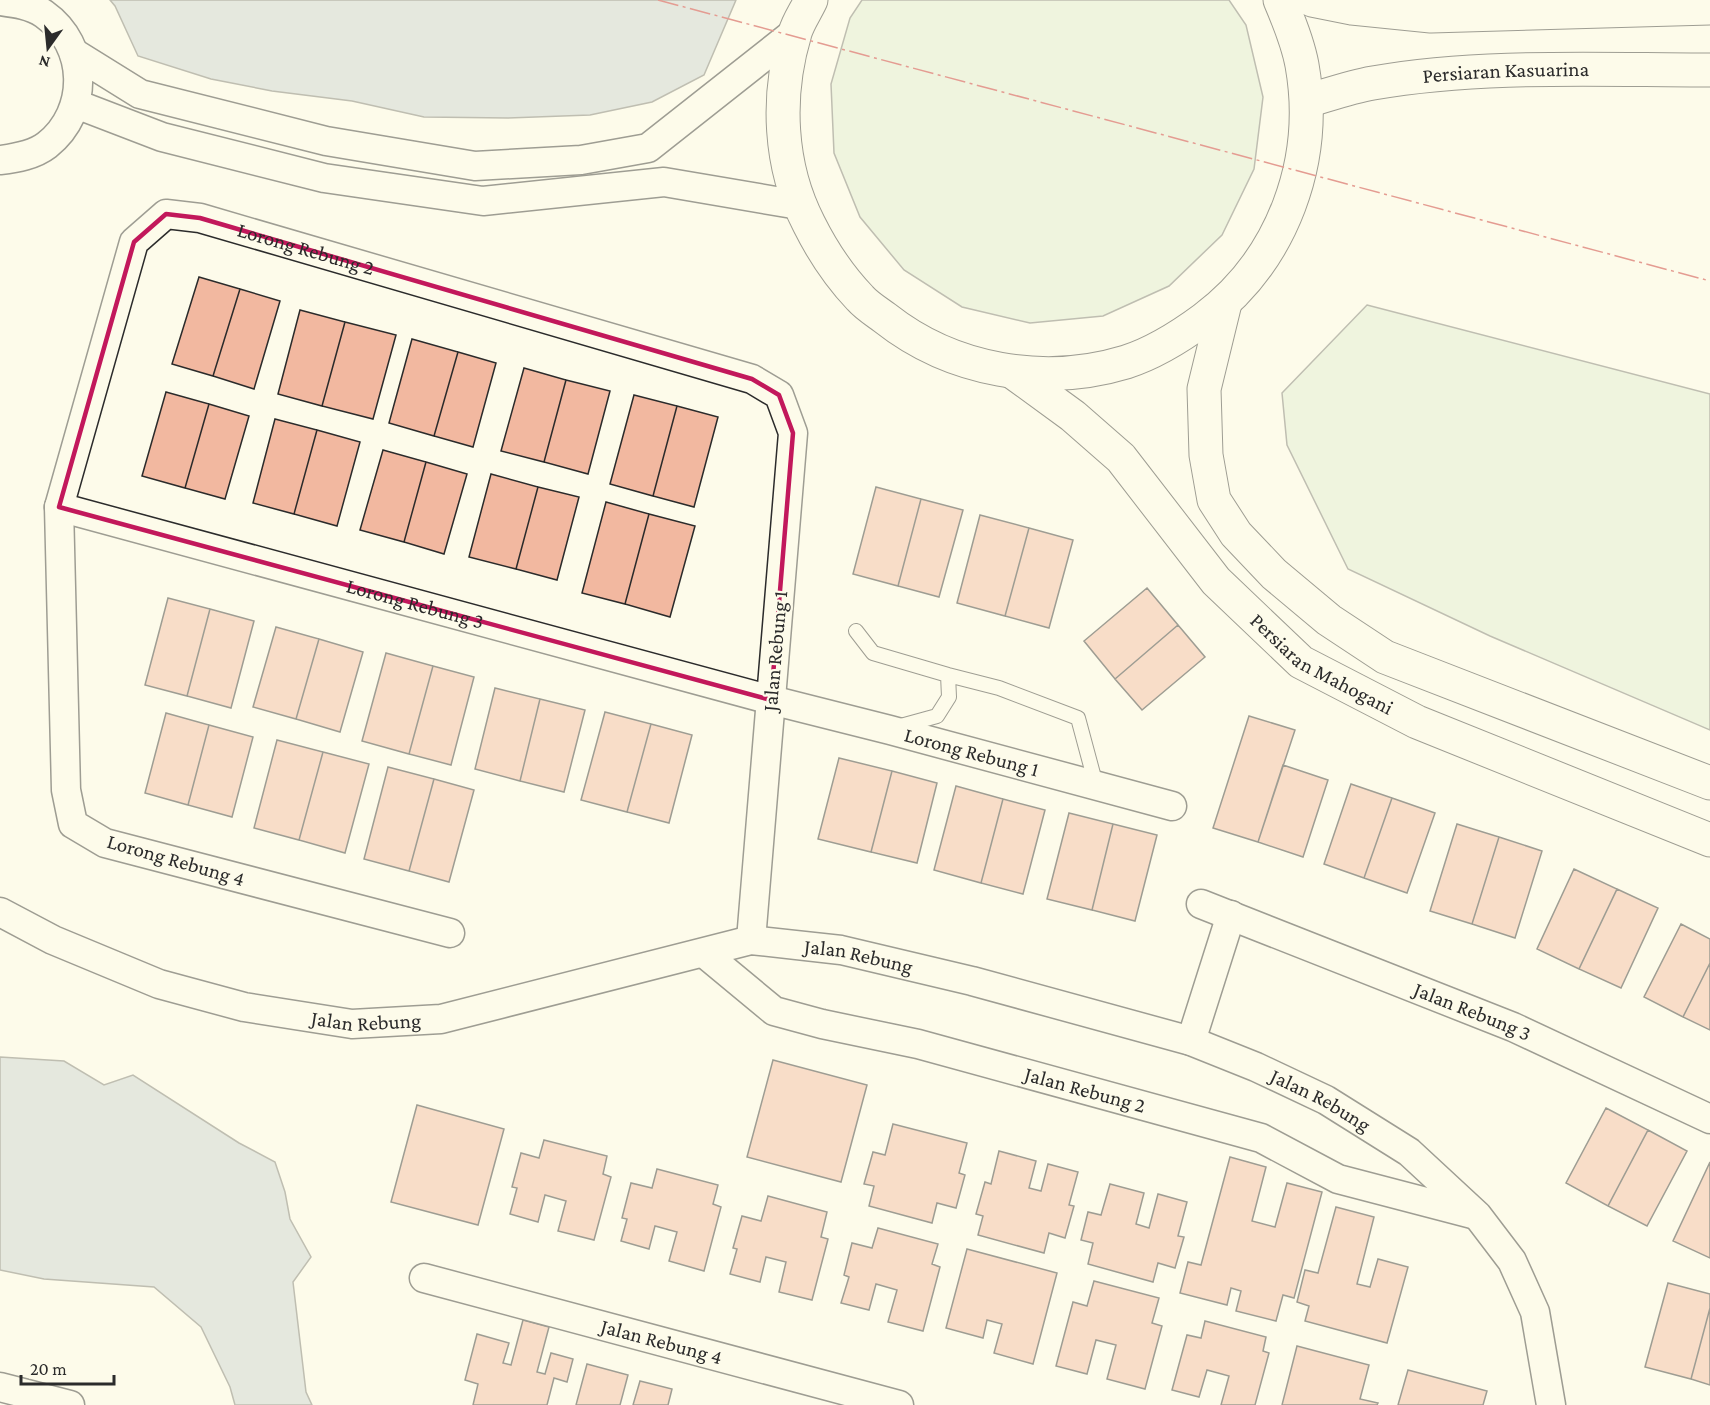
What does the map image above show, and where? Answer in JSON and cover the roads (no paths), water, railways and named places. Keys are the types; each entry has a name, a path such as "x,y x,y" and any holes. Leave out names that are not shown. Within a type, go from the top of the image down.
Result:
{"main road":[{"path":"811,0 795,32 783,89 785,148 799,206 825,256 861,300 906,335 958,360 1014,373 1071,374 1127,362 1179,338 1225,303 1255,270 1279,232 1296,190 1305,146 1306,101 1302,63 1291,26 1280,0"},
{"path":"1312,0 1352,8 1431,16 1526,7 1710,8"},
{"name":"Persiaran Kasuarina","path":"1306,101 1371,83 1440,74 1710,70"},
{"name":"Persiaran Mahogani","path":"1225,303 1204,389 1206,454 1214,500 1236,534 1274,574 1329,620 1385,657 1710,783"},
{"name":"Persiaran Mahogani","path":"1014,373 1073,416 1120,458 1216,581 1301,662 1417,722 1710,840"}],"street":[{"path":"0,160 24,157 47,145 65,127 76,104 80,79 75,53 62,31 43,14 13,1"},
{"path":"75,53 140,94 326,141 475,166 581,160 648,148 795,32"},
{"path":"76,104 162,137 324,178 483,201 664,182 799,206"},
{"name":"Lorong Rebung 2","path":"59,507 134,242 166,214 200,218 752,379"},
{"name":"Jalan Rebung 1","path":"751,940 793,433 779,395 752,379"},
{"name":"Lorong Rebung 3","path":"59,507 771,700"},
{"name":"Lorong Rebung 4","path":"59,507 66,790 73,824 105,843 450,933"},
{"name":"Lorong Rebung 1","path":"771,700 890,729 1172,806"},
{"name":"Jalan Rebung 3","path":"1201,904 1513,1027 1710,1119"},
{"name":"Jalan Rebung","path":"0,912 53,940 159,984 244,1007 352,1024 441,1020 751,940 841,950 972,981 1191,1041 1256,1067 1326,1100 1409,1152 1477,1215 1512,1261 1535,1312 1551,1405"},
{"path":"1191,1041 1231,915"},
{"name":"Jalan Rebung 2","path":"704,953 774,1011 822,1024 918,1044 1261,1138 1338,1179 1477,1215"},
{"name":"Jalan Rebung 4","path":"424,1278 899,1405"},
{"path":"0,1387 70,1405"}],"lane":[{"path":"856,631 873,653 999,688 1078,718 1096,785"},
{"path":"890,729 937,716 949,696 948,675"}]}
